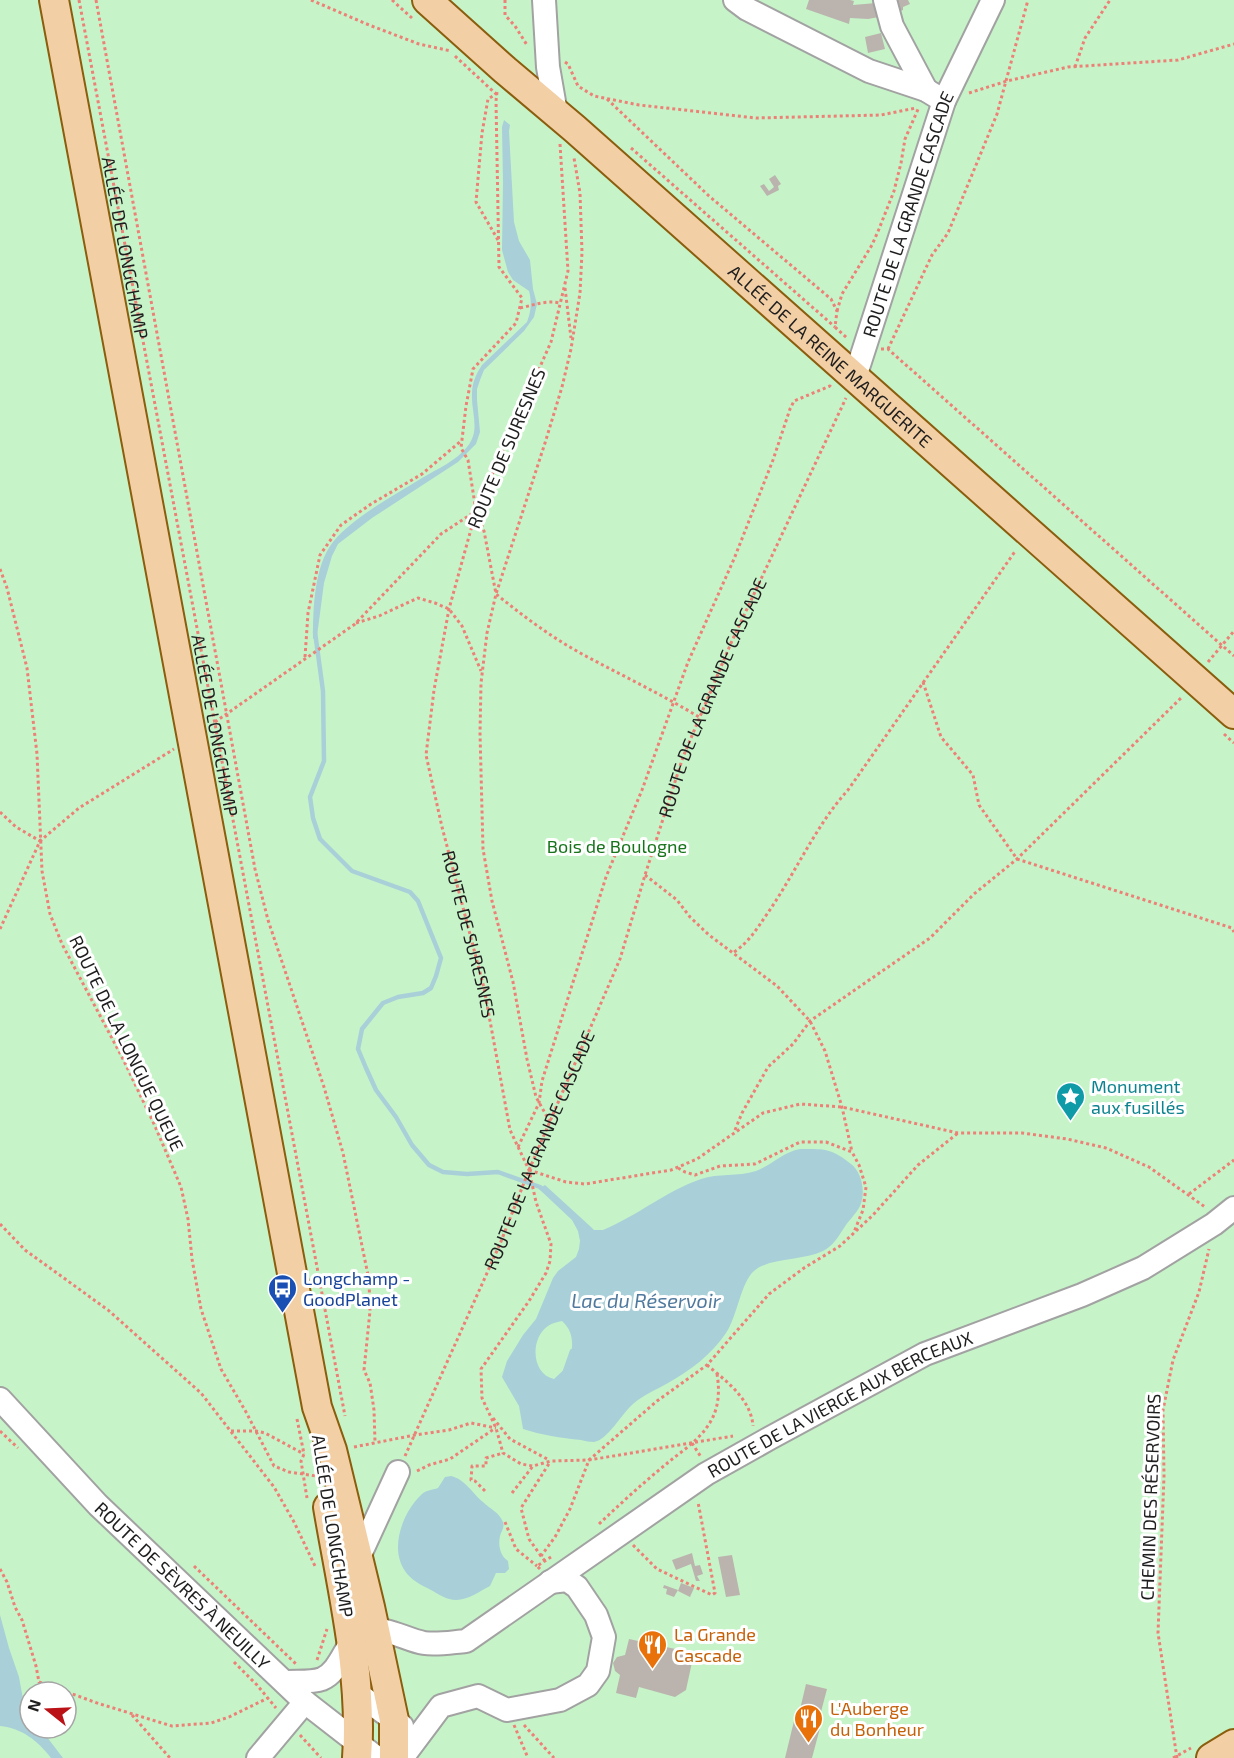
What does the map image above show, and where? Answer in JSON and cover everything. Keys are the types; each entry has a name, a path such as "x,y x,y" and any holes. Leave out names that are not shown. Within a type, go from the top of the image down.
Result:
{"main road":[{"name":"ALLÉE DE LONGCHAMP","path":"54,0 317,1407 332,1450 358,1559 363,1637"},
{"name":"ALLÉE DE LA REINE MARGUERITE","path":"422,11 495,72 556,112 850,388 1234,714"},
{"name":"ALLÉE DE LONGCHAMP","path":"317,1407 318,1452 312,1468 363,1637"},
{"path":"363,1637 357,1693 364,1754"},
{"path":"363,1637 394,1720 394,1758"},
{"path":"1211,1758 1234,1744"}],"street":[{"path":"544,0 548,67 556,112"},
{"path":"735,0 747,9 869,71 935,96"},
{"path":"885,0 892,26 935,96"},
{"name":"ROUTE DE LA GRANDE CASCADE","path":"850,388 935,96 993,0"},
{"name":"ROUTE DE LA VIERGE AUX BERCEAUX","path":"363,1637 426,1643 466,1641 544,1574 621,1533 756,1441 925,1354 1082,1294 1143,1268 1214,1224 1234,1208"},
{"name":"ROUTE DE SÈVRES À NEUILLY","path":"0,1398 98,1504 294,1676 305,1702 364,1754"},
{"path":"358,1559 399,1470"},
{"path":"402,1758 441,1706 478,1696 507,1710 560,1700 588,1685 598,1671 604,1637 596,1615 577,1587 567,1580 544,1574"},
{"path":"294,1676 319,1680 327,1676 363,1637"},
{"path":"357,1693 418,1735"},
{"path":"258,1758 305,1702"}],"path":[{"name":"ALLÉE DE LONGCHAMP","path":"79,0 345,1416"},
{"path":"96,0 255,869 272,931 324,1087 343,1153 369,1280 370,1311 364,1370 370,1383 375,1442"},
{"path":"311,0 419,44 463,54 495,72"},
{"path":"392,0 422,11"},
{"path":"500,0 505,1 505,15 541,65 548,67"},
{"path":"1028,0 997,114 948,233 932,255 888,350 1234,656"},
{"path":"1075,67 1085,38 1110,0"},
{"path":"441,44 449,51 495,72"},
{"path":"495,72 499,267 522,298 516,323 473,369 461,448 468,460 476,511 484,531 496,594 523,616 580,653 699,717"},
{"path":"495,72 482,133 476,202 499,241"},
{"path":"835,327 842,294 872,244 894,190 905,139 935,96"},
{"path":"606,99 709,196 831,299 837,310"},
{"name":"ROUTE DE SURESNES","path":"488,1412 482,1398 481,1369 546,1274 550,1262 550,1245 536,1202 529,1170 510,1130 484,988 442,827 426,755 434,690 449,609 476,511 551,342 568,272 561,150 556,112"},
{"path":"630,147 849,340"},
{"path":"550,1122 536,1097 513,982 492,901 483,849 480,733 482,673 487,633 496,594 562,387 580,293 582,252 580,193 574,155"},
{"path":"565,286 572,341"},
{"path":"520,308 552,301 560,303"},
{"path":"518,1148 539,1103 542,1081 606,877 642,790 688,662 734,559 794,401 830,386 850,388"},
{"name":"ROUTE DE LA GRANDE CASCADE","path":"399,1470 500,1244 529,1170 620,959 683,757 699,717 850,388"},
{"path":"305,657 308,613 320,555 341,525 422,474 462,439"},
{"path":"215,722 355,624 441,534 476,511"},
{"path":"734,952 747,943 773,907 832,808 848,790 1016,549"},
{"name":"ROUTE DE LA LONGUE QUEUE","path":"0,569 27,668 37,754 42,871 50,914 62,944 123,1059 182,1187 201,1309 220,1369 274,1466 290,1472 312,1468"},
{"path":"355,624 418,598 435,603 449,609 462,626 482,673"},
{"path":"734,1132 768,1067 793,1044 810,1022 930,938 974,894 1017,859 1178,702 1234,631"},
{"path":"923,682 941,737 973,775 979,805 1017,859 1232,928 1234,932"},
{"path":"0,929 40,841 79,808 171,750"},
{"path":"0,812 16,827 40,841"},
{"path":"645,875 677,900 690,917 709,935 777,986 810,1022 825,1051 842,1107 852,1152 866,1187 863,1210 853,1234"},
{"path":"529,1170 566,1182 585,1184 678,1168 697,1159 763,1113 800,1104 842,1107 958,1133 1022,1133 1067,1139 1106,1148 1149,1167 1189,1194 1205,1206 1214,1224"},
{"path":"541,1556 555,1538 570,1509 589,1460 657,1401 707,1365 769,1294 804,1268 840,1246 873,1215 918,1165 958,1133"},
{"path":"678,1168 695,1175 720,1166 754,1164 800,1142 826,1142 852,1152"},
{"path":"1189,1194 1234,1160"},
{"path":"0,1224 25,1250 108,1310 201,1393 273,1487 294,1522 317,1569"},
{"name":"CHEMIN DES RÉSERVOIRS","path":"1177,1758 1158,1633 1164,1476 1163,1410 1173,1360 1199,1292 1214,1224"},
{"path":"488,1412 496,1428 503,1453 521,1464 534,1466 551,1461 589,1460 735,1436 756,1441 752,1416 748,1408 728,1382 707,1365"},
{"path":"594,1529 692,1443 707,1427 717,1408 719,1387 717,1374"},
{"path":"488,1412 510,1439 551,1461"},
{"path":"350,1447 449,1430 471,1423 496,1428"},
{"path":"399,1470 413,1473 429,1465 450,1459 496,1428"},
{"path":"231,1431 256,1431 304,1454"},
{"path":"485,1491 471,1480 472,1466 486,1466 486,1458 503,1453"},
{"name":"ALLÉE DE LONGCHAMP","path":"304,1454 301,1461 312,1468"},
{"name":"ALLÉE DE LONGCHAMP","path":"304,1454 312,1468"},
{"path":"551,1461 521,1508 529,1539 544,1561 554,1555"},
{"path":"512,1493 534,1466"},
{"path":"621,1533 657,1569 712,1595 715,1593 694,1482"},
{"path":"505,1522 516,1549 544,1574"},
{"path":"194,1566 294,1676"},
{"path":"0,1569 22,1620 39,1682 172,1726 211,1723 268,1698"},
{"name":"ALLÉE DE LONGCHAMP","path":"317,1670 317,1655 328,1626"},
{"path":"507,1710 528,1758"},
{"path":"507,1710 526,1726 554,1758"},
{"path":"131,1713 170,1758"},
{"path":"302,1738 307,1731"},
{"path":"296,1732 321,1758"}],"green space":[{"name":"Bois de Boulogne","path":"0,0 1234,0 1234,1758 0,1758"}],"water":[{"path":"504,120 510,125 514,222 519,241 530,260 537,304 534,317 524,331 484,370 477,389 480,432 476,444 458,462 372,518 338,544 324,583 317,636 313,639 314,601 318,575 333,542 363,515 463,452 474,434 472,394 476,375 482,365 527,322 531,307 529,291 513,280 508,272 502,250 502,127"},
{"name":"Lac du Réservoir","path":"800,1149 827,1150 851,1164 858,1172 863,1189 862,1201 857,1212 832,1244 815,1254 769,1263 754,1271 746,1283 730,1326 714,1348 685,1373 637,1401 599,1440 592,1442 523,1429 519,1406 502,1377 507,1361 536,1319 553,1278 576,1257 580,1241 572,1220 539,1189 545,1185 594,1230 603,1230 688,1184 708,1177 756,1171","holes":["562,1321 572,1341 570,1364 554,1379 546,1376 537,1363 536,1347 538,1339 548,1326"]},
{"path":"451,1476 465,1483 479,1499 497,1513 503,1522 500,1547 501,1553 508,1561 509,1569 505,1573 496,1573 490,1586 460,1600 443,1597 413,1580 400,1562 398,1552 400,1531 414,1502 425,1492 438,1488 445,1477"},
{"path":"0,1615 20,1680 18,1731 0,1726"},
{"path":"34,1740 49,1740 63,1758 51,1758"}],"building":[{"path":"809,0 850,0 854,1 853,5 876,3 879,17 850,18 849,24 806,9"},
{"path":"895,0 908,0 910,4 898,12"},
{"path":"881,33 885,49 868,53 865,37"},
{"path":"775,175 781,184 778,186 779,190 767,196 760,186 764,184 769,191 774,187 769,179"},
{"path":"692,1553 695,1566 700,1565 703,1574 697,1576 700,1581 696,1581 691,1564 676,1570 672,1560"},
{"path":"732,1555 740,1595 726,1597 718,1557"},
{"path":"681,1583 694,1588 690,1597 678,1591"},
{"path":"664,1585 678,1590 674,1597 666,1594 667,1589 663,1588"},
{"path":"629,1639 694,1653 686,1690 675,1697 639,1687 636,1698 616,1693 620,1675 615,1671 613,1663 617,1657 625,1655"},
{"path":"806,1684 827,1689 812,1758 785,1758 794,1721 797,1722"}],"waterway":[{"path":"315,632 323,691 324,761 310,797 313,818 320,839 352,871 410,892 418,901 441,958 431,988 423,993 398,997 383,1003 362,1029 358,1049 376,1090 396,1117 412,1145 429,1165 443,1172 467,1174 498,1172 540,1187 545,1191"},
{"path":"564,1374 572,1351"}],"place":[{"name":"Monument aux fusillés","path":"1070,1122"},
{"name":"Longchamp - GoodPlanet","path":"282,1314"},
{"name":"La Grande Cascade","path":"653,1670"},
{"name":"L'Auberge du Bonheur","path":"809,1744"}]}
